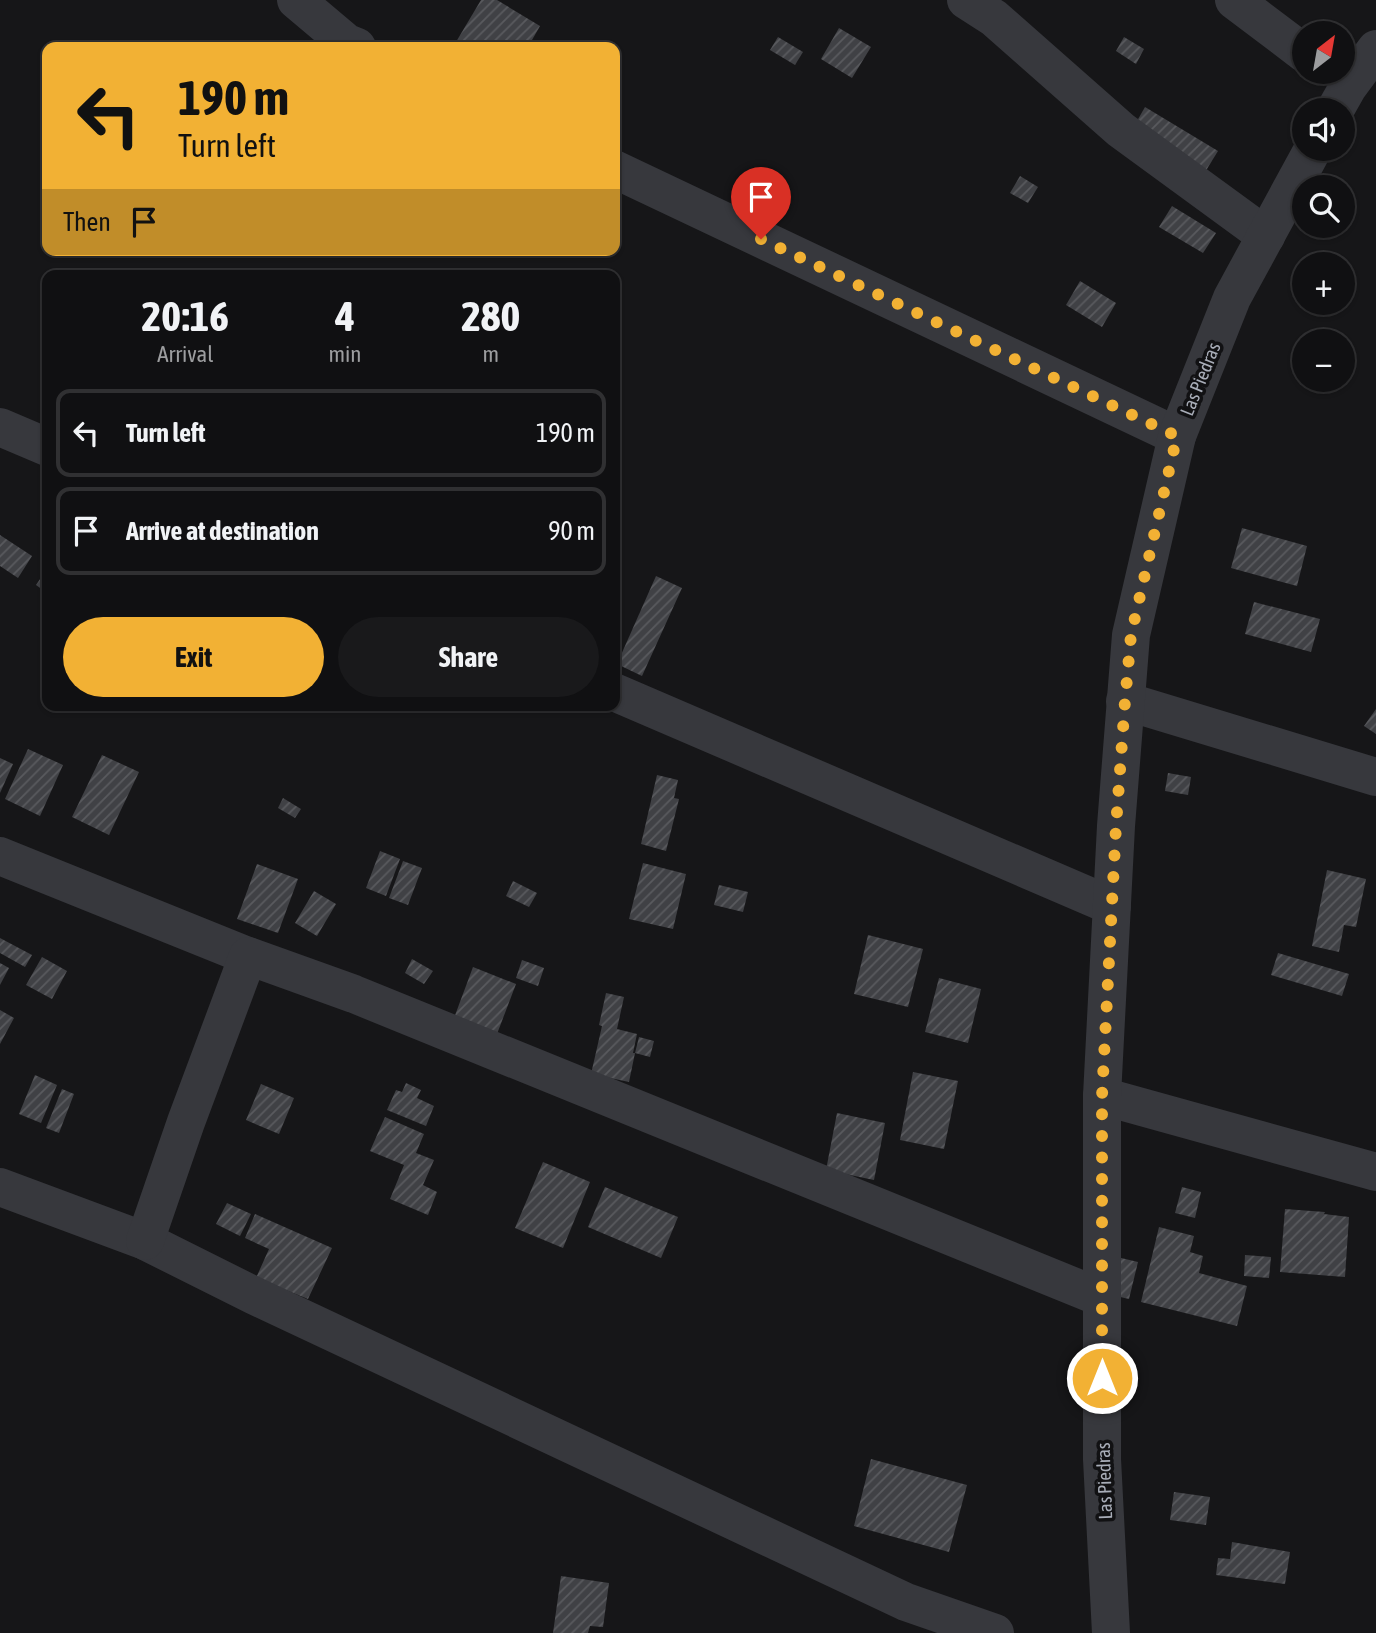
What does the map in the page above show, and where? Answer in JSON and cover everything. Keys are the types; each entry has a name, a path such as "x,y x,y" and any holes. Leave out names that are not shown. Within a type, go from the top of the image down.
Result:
{"street":[{"path":"296,0 346,42"},
{"path":"966,0 994,19 1121,130 1266,236"},
{"path":"1234,0 1292,44"},
{"path":"1337,90 1376,49"},
{"name":"Las Piedras","path":"1111,1633 1102,1459 1102,1096 1131,635 1177,436 1232,298 1307,161"},
{"path":"620,172 1177,436"},
{"path":"0,427 42,445"},
{"path":"620,695 1112,906"},
{"path":"1125,701 1376,777"},
{"path":"0,856 248,956 354,994 1102,1298"},
{"path":"145,1241 248,956"},
{"path":"1102,1096 1376,1172"},
{"path":"0,1187 145,1241 253,1295 906,1602 995,1633"}],"building":[{"path":"481,0 497,0 540,26 531,42 456,42"},
{"path":"839,28 871,47 852,78 821,59"},
{"path":"778,37 803,52 795,65 770,50"},
{"path":"1124,37 1144,49 1136,64 1116,51"},
{"path":"1145,107 1218,151 1202,177 1133,128"},
{"path":"1020,176 1038,187 1028,203 1010,193"},
{"path":"1172,206 1216,233 1203,253 1159,227"},
{"path":"1080,281 1116,303 1102,327 1066,305"},
{"path":"1242,528 1307,546 1297,586 1231,568"},
{"path":"0,535 32,556 18,578 0,566"},
{"path":"42,576 42,589 36,585"},
{"path":"656,576 682,588 642,676 620,665 620,657"},
{"path":"1254,602 1320,619 1311,652 1245,634"},
{"path":"1376,709 1376,734 1364,726"},
{"path":"28,749 63,765 40,816 5,799"},
{"path":"102,755 139,772 109,835 72,817"},
{"path":"0,758 13,764 0,793"},
{"path":"1168,773 1191,777 1188,795 1165,791"},
{"path":"657,775 678,780 674,798 679,799 666,851 641,844"},
{"path":"283,798 301,809 295,818 278,808"},
{"path":"380,851 400,859 386,896 366,888"},
{"path":"403,861 422,868 408,905 389,898"},
{"path":"643,863 686,874 673,929 629,919"},
{"path":"257,864 298,879 278,933 237,919"},
{"path":"1327,870 1366,879 1356,927 1344,925 1339,952 1312,946"},
{"path":"513,881 537,893 529,907 506,896"},
{"path":"719,885 748,892 743,912 714,905"},
{"path":"314,891 336,904 317,936 295,923"},
{"path":"868,935 923,949 908,1007 854,994"},
{"path":"0,938 32,955 25,967 0,953"},
{"path":"1278,953 1349,974 1342,996 1271,975"},
{"path":"42,957 67,971 52,999 26,985"},
{"path":"412,959 433,971 424,984 405,973"},
{"path":"522,960 544,968 538,986 516,978"},
{"path":"0,963 9,968 0,985"},
{"path":"473,967 516,984 497,1034 454,1018"},
{"path":"939,978 981,989 968,1043 925,1032"},
{"path":"606,993 624,997 617,1029 637,1034 629,1082 591,1074"},
{"path":"0,1010 14,1018 0,1044"},
{"path":"639,1037 654,1041 650,1057 635,1053"},
{"path":"913,1072 958,1081 944,1149 900,1140"},
{"path":"35,1075 57,1085 41,1123 19,1114"},
{"path":"406,1083 421,1090 417,1098 434,1106 426,1126 387,1110 396,1090 402,1092"},
{"path":"261,1084 294,1098 279,1134 246,1120"},
{"path":"62,1089 74,1094 59,1133 46,1128"},
{"path":"837,1113 885,1123 874,1180 826,1170"},
{"path":"385,1117 424,1134 416,1153 434,1160 423,1185 437,1192 428,1215 390,1199 404,1165 370,1151"},
{"path":"543,1162 590,1182 563,1248 515,1228"},
{"path":"605,1187 678,1217 661,1258 588,1227"},
{"path":"1182,1187 1201,1192 1195,1218 1175,1213"},
{"path":"227,1203 251,1214 240,1236 216,1224"},
{"path":"1285,1209 1349,1217 1345,1277 1280,1272"},
{"path":"255,1214 332,1248 308,1299 256,1278 269,1249 245,1238"},
{"path":"1159,1227 1194,1236 1190,1252 1203,1256 1199,1273 1247,1286 1237,1326 1141,1302"},
{"path":"1245,1255 1271,1257 1269,1278 1244,1276"},
{"path":"1117,1257 1138,1262 1129,1299 1107,1294"},
{"path":"871,1459 967,1485 949,1552 854,1526"},
{"path":"1174,1492 1210,1497 1206,1525 1170,1520"},
{"path":"1232,1542 1290,1552 1285,1584 1216,1575 1218,1558 1230,1559"},
{"path":"561,1576 609,1583 603,1627 590,1626 588,1633 553,1633"}],"route":[{"path":"761,239 1177,436 1131,635 1125,701 1102,1096 1102,1378"}]}
